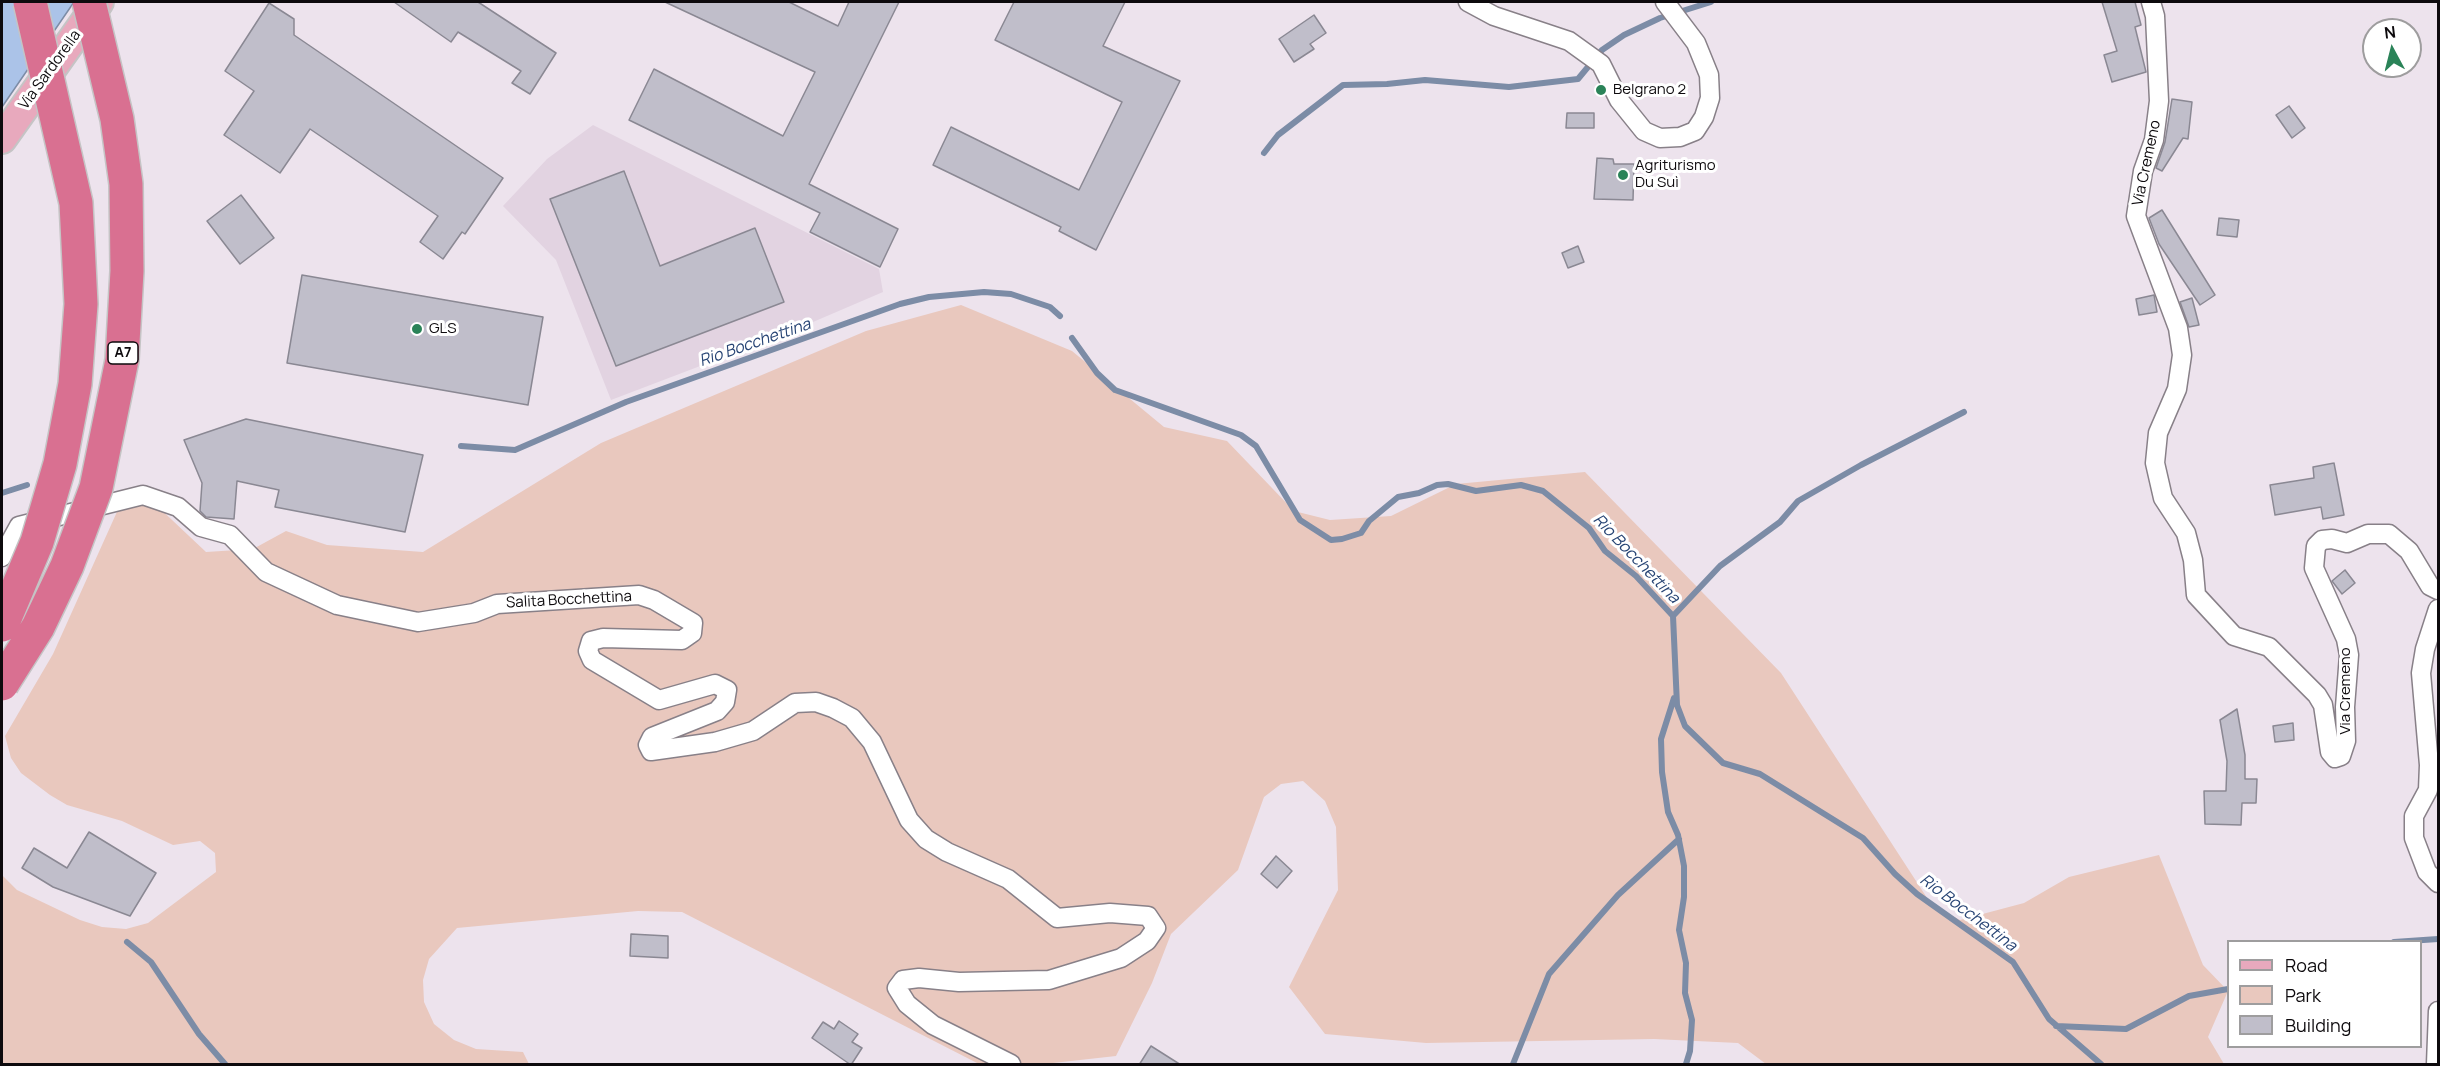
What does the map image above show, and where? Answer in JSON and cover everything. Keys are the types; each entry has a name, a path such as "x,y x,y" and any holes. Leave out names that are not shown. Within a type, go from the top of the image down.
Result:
{"highway":[{"path":"2,625 36,542 60,464 75,384 81,304 81,254 75,195 30,2"},
{"name":"A7","path":"2,684 38,627 67,566 96,488 122,360 127,271 126,184 117,119 89,2"}],"main road":[{"name":"Via Sardorella","path":"2,139 99,2"}],"street":[{"path":"1468,2 1494,16 1569,41 1601,64 1619,100 1644,131 1660,138 1680,137 1695,131 1704,117 1710,98 1708,75 1696,43 1665,2"},
{"name":"Via Cremeno","path":"2151,2 2155,16 2159,101 2154,140 2143,171 2136,216 2178,328 2182,355 2176,389 2158,433 2155,463 2163,498 2186,533 2193,560 2196,595 2234,636 2269,647 2317,695 2323,705 2330,752 2335,758 2341,756 2346,741 2345,706 2349,655 2346,639 2314,568 2316,546 2322,540 2332,539 2347,543 2368,534 2390,534 2409,551 2430,586 2439,590"},
{"name":"Salita Bocchettina","path":"2,557 19,526 143,495 178,507 201,527 230,535 266,572 337,605 418,622 474,613 497,604 639,595 654,600 693,623 692,633 682,640 603,638 591,640 588,651 592,660 659,700 715,684 727,690 725,702 717,711 652,737 648,745 651,751 715,742 753,731 795,703 816,702 852,718 872,742 909,820 926,839 947,852 1008,879 1057,918 1110,913 1148,916 1156,928 1147,941 1121,958 1049,980 959,982 920,978 903,980 897,988 908,1004 933,1025 1011,1065"},
{"path":"2439,609 2425,649 2421,673 2429,765 2428,790 2415,816 2414,838 2427,872 2439,883"},
{"path":"2436,1065 2439,1011"}],"shaded area":[{"path":"593,125 879,269 883,292 792,331 611,400 556,260 503,206 547,159"}],"green space":[{"path":"961,305 1072,351 1164,427 1227,441 1294,511 1330,520 1391,516 1456,484 1585,472 1781,673 1931,904 1960,920 2024,903 2069,877 2159,855 2203,965 2227,990 2208,1037 2224,1064 1766,1064 1738,1043 1654,1039 1426,1043 1325,1034 1289,987 1338,890 1336,827 1325,801 1303,781 1281,784 1264,797 1238,870 1171,934 1152,983 1116,1056 1044,1064 979,1064 682,912 638,911 457,928 429,959 423,980 424,1002 434,1024 454,1040 476,1049 523,1052 529,1064 2,1064 2,875 17,890 80,920 102,927 126,929 148,923 216,872 215,853 200,841 173,845 122,821 67,805 50,795 21,773 11,758 5,736 53,654 125,494 154,503 206,552 253,549 286,531 327,545 423,552 601,443 866,331"}],"water":[{"path":"2,2 74,2 2,107"}],"building":[{"path":"394,2 478,2 556,53 530,94 512,83 521,71 458,32 451,42"},
{"path":"665,2 789,2 838,26 849,2 899,2 809,184 898,229 880,267 810,232 820,213 629,120 654,69 783,136 815,72"},
{"path":"1014,2 1125,2 1103,46 1180,81 1096,250 1059,231 1061,227 933,165 951,127 1079,190 1122,102 995,40"},
{"path":"2102,2 2135,2 2141,25 2135,27 2146,72 2112,82 2104,55 2117,51"},
{"path":"269,3 294,19 294,35 503,178 465,234 462,232 443,259 420,242 438,216 310,129 280,173 224,135 254,91 225,71"},
{"path":"1314,15 1326,33 1310,44 1314,49 1294,62 1279,39"},
{"path":"2172,99 2192,102 2188,139 2183,138 2162,171 2156,168 2165,142"},
{"path":"2289,106 2305,128 2292,138 2276,115"},
{"path":"1567,113 1594,113 1594,128 1566,128"},
{"path":"1597,158 1613,159 1614,164 1634,164 1633,200 1594,199"},
{"path":"624,171 660,266 755,228 784,302 616,366 550,199"},
{"path":"241,195 274,238 240,264 207,221"},
{"path":"2162,210 2215,295 2200,305 2159,244 2149,218"},
{"path":"2219,218 2239,220 2237,237 2217,235"},
{"path":"1578,246 1584,262 1568,268 1562,253"},
{"name":"GLS","path":"302,275 543,317 528,405 287,363"},
{"path":"2154,295 2157,312 2139,315 2136,299"},
{"path":"2192,298 2199,325 2189,327 2180,302"},
{"path":"246,419 423,455 405,532 275,507 279,490 237,481 234,519 206,517 200,511 202,483 184,440"},
{"path":"2334,463 2344,515 2323,519 2321,507 2275,515 2270,485 2314,478 2313,467"},
{"path":"2345,570 2355,583 2342,594 2332,581"},
{"path":"2237,709 2245,755 2245,779 2257,779 2256,803 2242,803 2241,825 2205,824 2204,791 2226,791 2227,761 2220,720"},
{"path":"2293,723 2294,740 2275,742 2273,726"},
{"path":"89,832 156,873 130,916 53,887 22,868 34,848 67,868"},
{"path":"1276,856 1292,871 1277,888 1261,874"},
{"path":"631,934 668,936 668,958 630,956"},
{"path":"839,1021 858,1034 852,1042 862,1048 851,1065 812,1038 823,1022 834,1029"},
{"path":"1151,1046 1181,1065 1139,1065"}],"waterway":[{"path":"1264,153 1278,135 1343,85 1425,80 1509,87 1578,79 1602,50 1624,35 1660,18 1711,2"},
{"name":"Rio Bocchettina","path":"461,446 515,450 626,402 900,304 929,297 984,292 1011,294 1050,307 1060,316"},
{"name":"Rio Bocchettina","path":"1072,338 1097,373 1115,390 1241,435 1256,446 1300,520 1331,540 1361,533 1369,521 1398,497 1419,493 1437,485 1448,484 1476,491 1521,485 1543,491 1589,528 1605,551 1636,576 1673,616 1677,705 1685,726 1723,763 1760,774 1863,838 1895,874 1917,894 2013,962 2049,1019 2101,1064"},
{"path":"1673,616 1720,566 1780,522 1798,501 1861,465 1964,412"},
{"name":"Rio Bocchettina","path":"2,493 27,485"},
{"path":"1674,698 1661,739 1662,772 1668,812 1678,835 1684,866 1684,897 1679,930 1686,963 1685,993 1692,1020 1690,1051 1686,1064"},
{"path":"1513,1064 1549,974 1618,895 1679,839"},
{"path":"2422,940 2438,939"},
{"path":"127,942 151,962 199,1034 225,1064"},
{"path":"2056,1026 2126,1029 2189,996 2227,989"}],"place":[{"name":"Belgrano 2","path":"1601,90"},
{"name":"Agriturismo Du Suì","path":"1623,175"},
{"name":"GLS","path":"417,329"}]}
